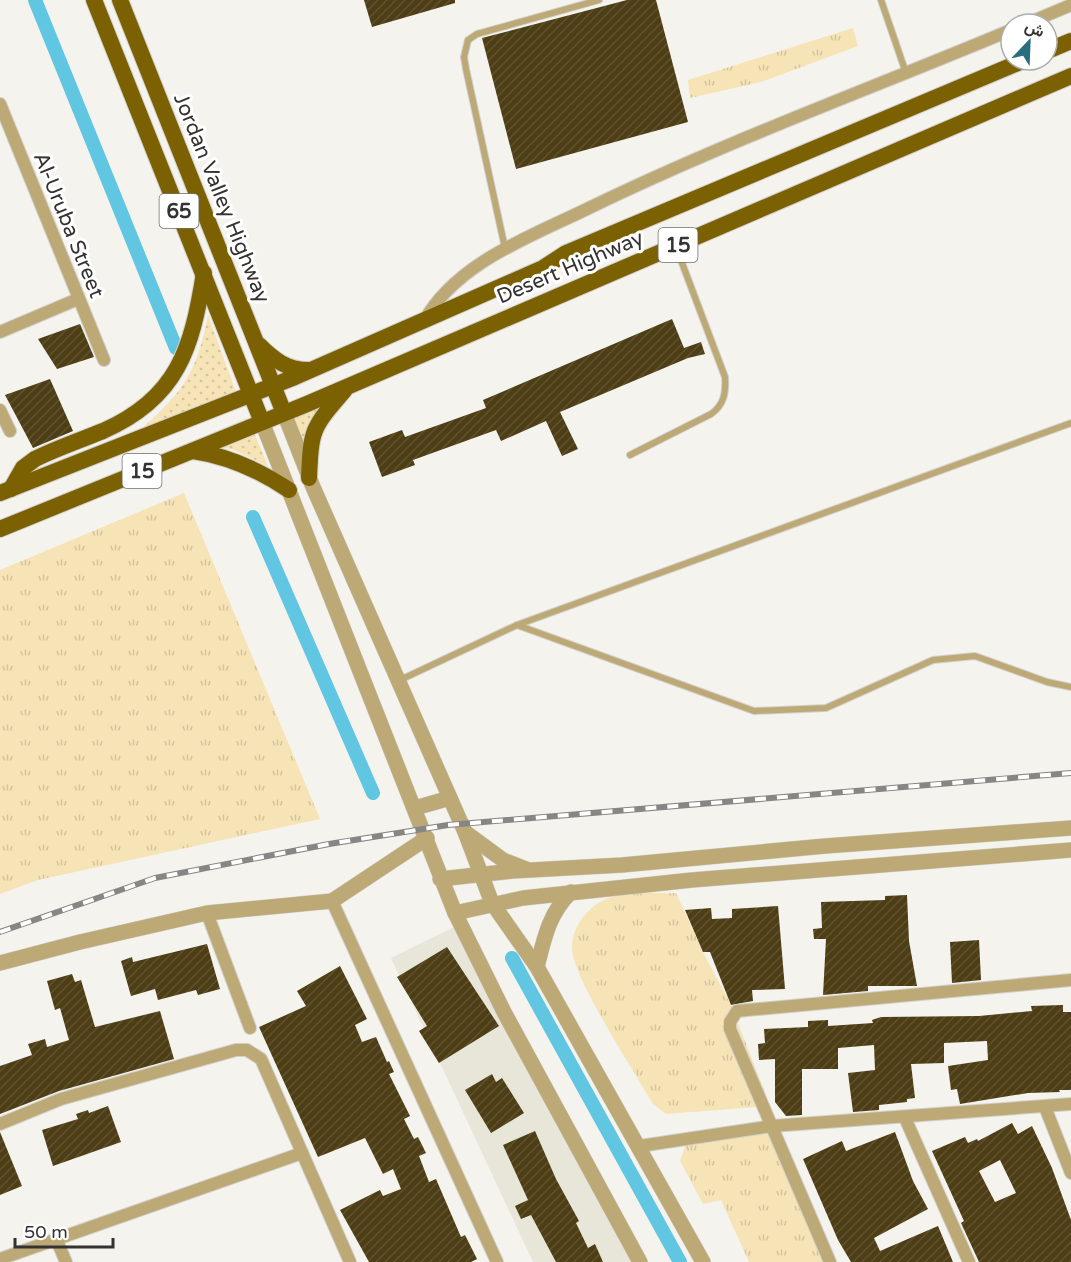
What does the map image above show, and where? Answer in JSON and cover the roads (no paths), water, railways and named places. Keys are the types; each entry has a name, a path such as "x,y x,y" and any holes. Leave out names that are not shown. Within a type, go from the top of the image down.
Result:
{"highway":[{"name":"65","path":"94,0 262,422"},
{"name":"Jordan Valley Highway","path":"120,0 284,413"},
{"name":"Desert Highway","path":"273,386 543,268 566,253 999,71"},
{"name":"Desert Highway","path":"284,413 1071,76"},
{"path":"5,491 23,468 35,459 123,421 153,400 168,385 180,367 193,332 204,272"},
{"path":"254,339 278,363 289,368 310,370"},
{"name":"15","path":"5,491 273,386"},
{"path":"309,478 311,438 315,428 347,387"},
{"name":"15","path":"0,529 284,413"},
{"path":"192,451 212,454 264,473 289,490"}],"street":[{"path":"1054,12 1071,5"},
{"path":"423,321 434,304 460,279 505,250 720,147 999,35"},
{"name":"Al-Uruba Street","path":"0,104 104,360"},
{"path":"0,332 78,299"},
{"path":"0,410 10,431"},
{"path":"284,413 309,478 465,832 492,903 537,967 640,1146 702,1262"},
{"path":"262,422 455,913 504,1012 640,1262"},
{"path":"415,808 450,798"},
{"path":"440,879 1071,828"},
{"path":"465,832 503,860 532,871"},
{"path":"0,963 207,913 332,901 427,838"},
{"path":"455,913 492,903 571,892 692,880 1071,850"},
{"path":"537,967 553,914 571,892"},
{"path":"332,901 497,1262"},
{"path":"207,913 250,1028"},
{"path":"830,1262 730,1029 730,1022 737,1011 1071,980"},
{"path":"0,1124 61,1099 236,1050 247,1050 261,1059 350,1262"},
{"path":"640,1146 772,1126 906,1118 1071,1104"},
{"path":"1045,1107 1071,1173"},
{"path":"906,1118 969,1262"},
{"path":"0,1259 57,1241 302,1153"},
{"path":"57,1241 66,1262"}],"lane":[{"path":"505,250 466,69 464,57 468,40 477,34 599,0"},
{"path":"881,0 906,73"},
{"path":"630,455 711,414 718,409 724,398 725,377 676,246"},
{"path":"399,681 517,625 1071,423"},
{"path":"517,625 754,711 826,708 933,660 975,656 1047,682 1071,687"}],"waterway":[{"path":"35,0 176,348"},
{"path":"253,517 373,793"},
{"path":"512,958 680,1262"}],"railway":[{"path":"0,932 155,878 329,844 448,825 1071,773"}]}
